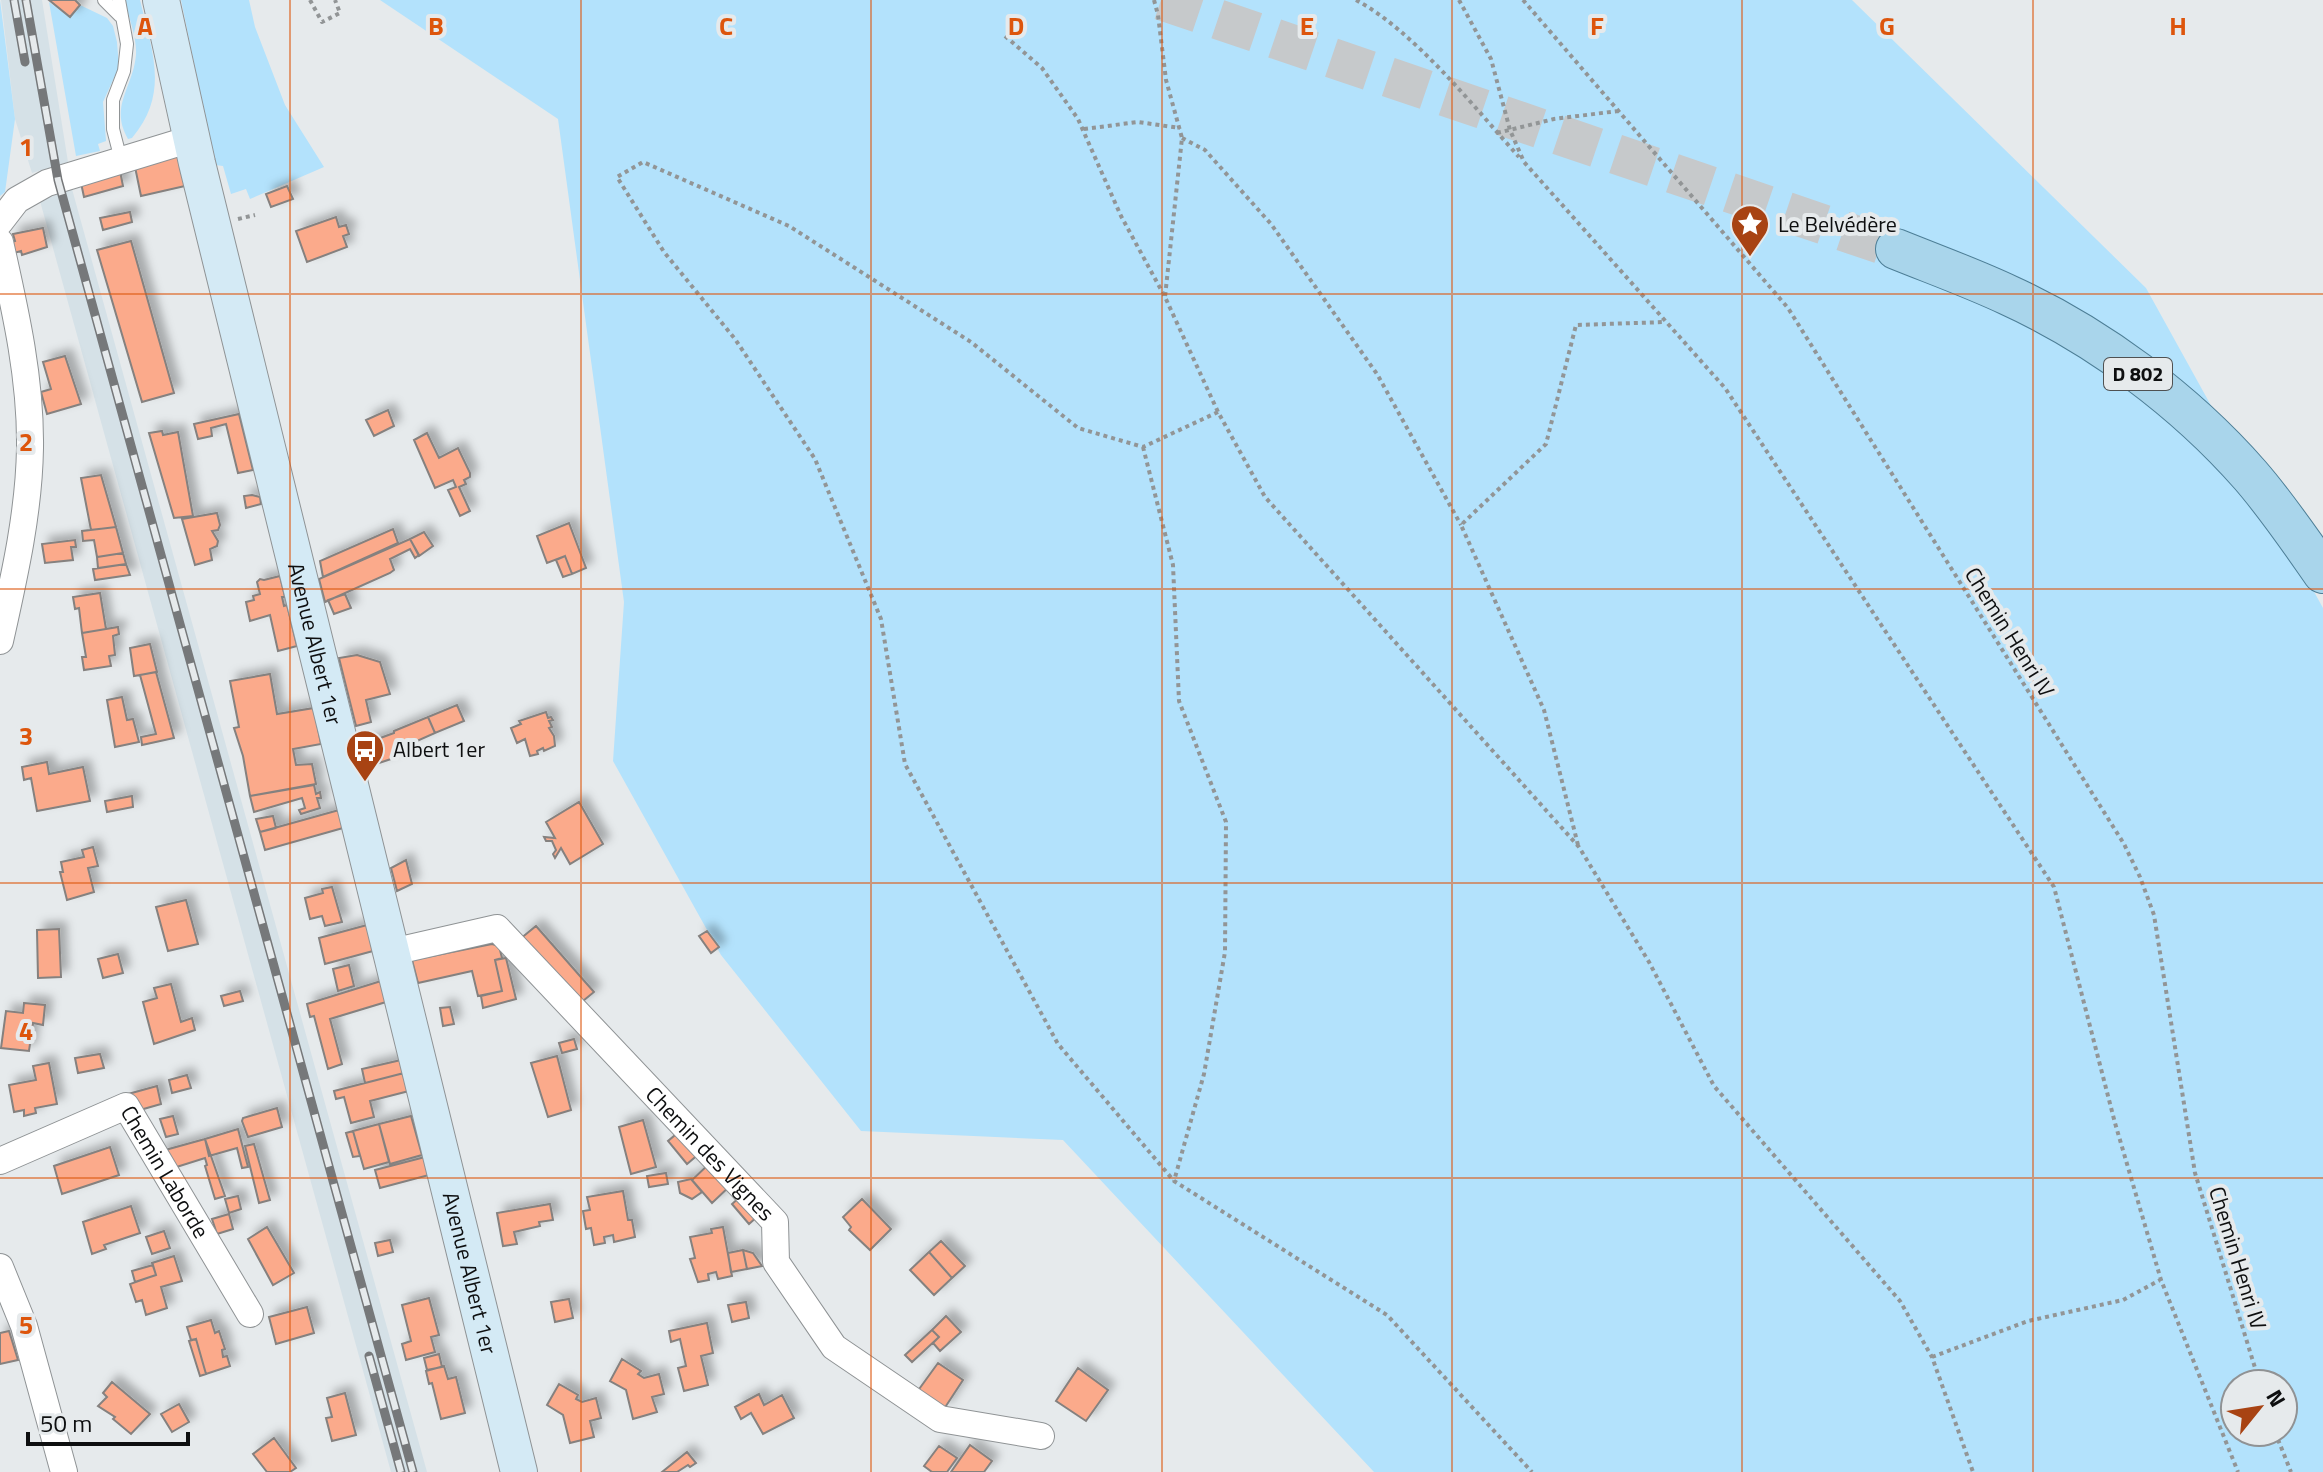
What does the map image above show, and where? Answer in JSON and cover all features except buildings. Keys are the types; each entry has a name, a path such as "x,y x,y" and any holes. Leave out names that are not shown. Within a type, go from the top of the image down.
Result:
{"main road":[{"name":"Avenue Albert 1er","path":"161,0 191,139 519,1472"},
{"name":"D 802","path":"1896,249 2010,295 2131,368 2205,429 2250,475 2323,573"}],"street":[{"path":"0,222 17,200 47,183 191,139"},
{"path":"0,242 22,344 30,447 20,551 0,641"},
{"name":"Chemin des Vignes","path":"392,952 497,928 775,1222 776,1262 834,1347 940,1419 1041,1436"},
{"name":"Chemin Laborde","path":"0,1161 126,1106 250,1314"},
{"path":"0,1267 24,1326 64,1472"}],"lane":[{"path":"104,0 120,16"},
{"path":"119,0 127,44 124,71 113,100 113,129 121,161"}],"path":[{"path":"310,0 322,22 340,13 335,0"},
{"path":"1154,0 1166,80 1182,138 1165,297"},
{"path":"1356,0 1368,6 1425,54 1725,388 2054,887 2115,1123 2161,1280 2238,1472"},
{"path":"1459,0 1491,59 1510,130 1524,162"},
{"name":"Chemin Henri IV","path":"1523,0 1788,308 2124,844 2154,915 2195,1173 2255,1368"},
{"path":"1005,36 1042,68 1085,130 1111,123 1138,122 1180,128"},
{"path":"1497,133 1554,119 1618,111"},
{"path":"1078,119 1121,216 1165,297 1218,412 1265,497 1579,847 1649,962 1714,1086 1900,1301 1932,1357 1973,1472"},
{"path":"1182,138 1205,150 1271,224 1377,374 1461,525 1544,710 1579,847"},
{"path":"1218,412 1143,447 1078,428 971,342 789,226 643,162 617,177 664,252 735,339 815,459 881,619 905,764 1058,1044 1174,1181 1387,1315 1532,1472"},
{"path":"232,221 255,215"},
{"path":"1461,525 1546,444 1576,325 1665,322"},
{"path":"1143,447 1173,565 1179,701 1226,822 1225,952 1204,1074 1174,1181"},
{"path":"1932,1357 2028,1321 2123,1300 2161,1280"},
{"path":"2281,1448 2291,1472"}],"shaded area":[{"path":"0,0 15,119 5,192 0,196"},
{"path":"1,0 42,0 68,162 32,173 15,119"},
{"path":"124,0 140,0 155,71 151,105 144,121 128,139 121,107 134,67 136,48"},
{"path":"181,0 249,0 255,27 285,105 324,167 250,199 246,189 231,194 223,166 215,165"},
{"path":"380,0 1852,0 2146,288 2323,608 2323,1472 1374,1472 1063,1140 861,1131 721,955 613,761 624,602 558,119"},
{"path":"49,2 69,17 80,5 107,18 113,26 119,67 103,102 106,141 98,144 100,151 76,156"},
{"path":"72,189 427,1472 391,1472 40,201"}],"tunnel":[{"path":"1161,0 1896,249"}],"railway":[{"path":"14,0 25,62"},
{"path":"26,0 58,180 413,1472"},
{"path":"369,1356 401,1472"}],"place":[{"name":"Le Belvédère","path":"1750,258"},
{"name":"Albert 1er","path":"365,783"}]}
